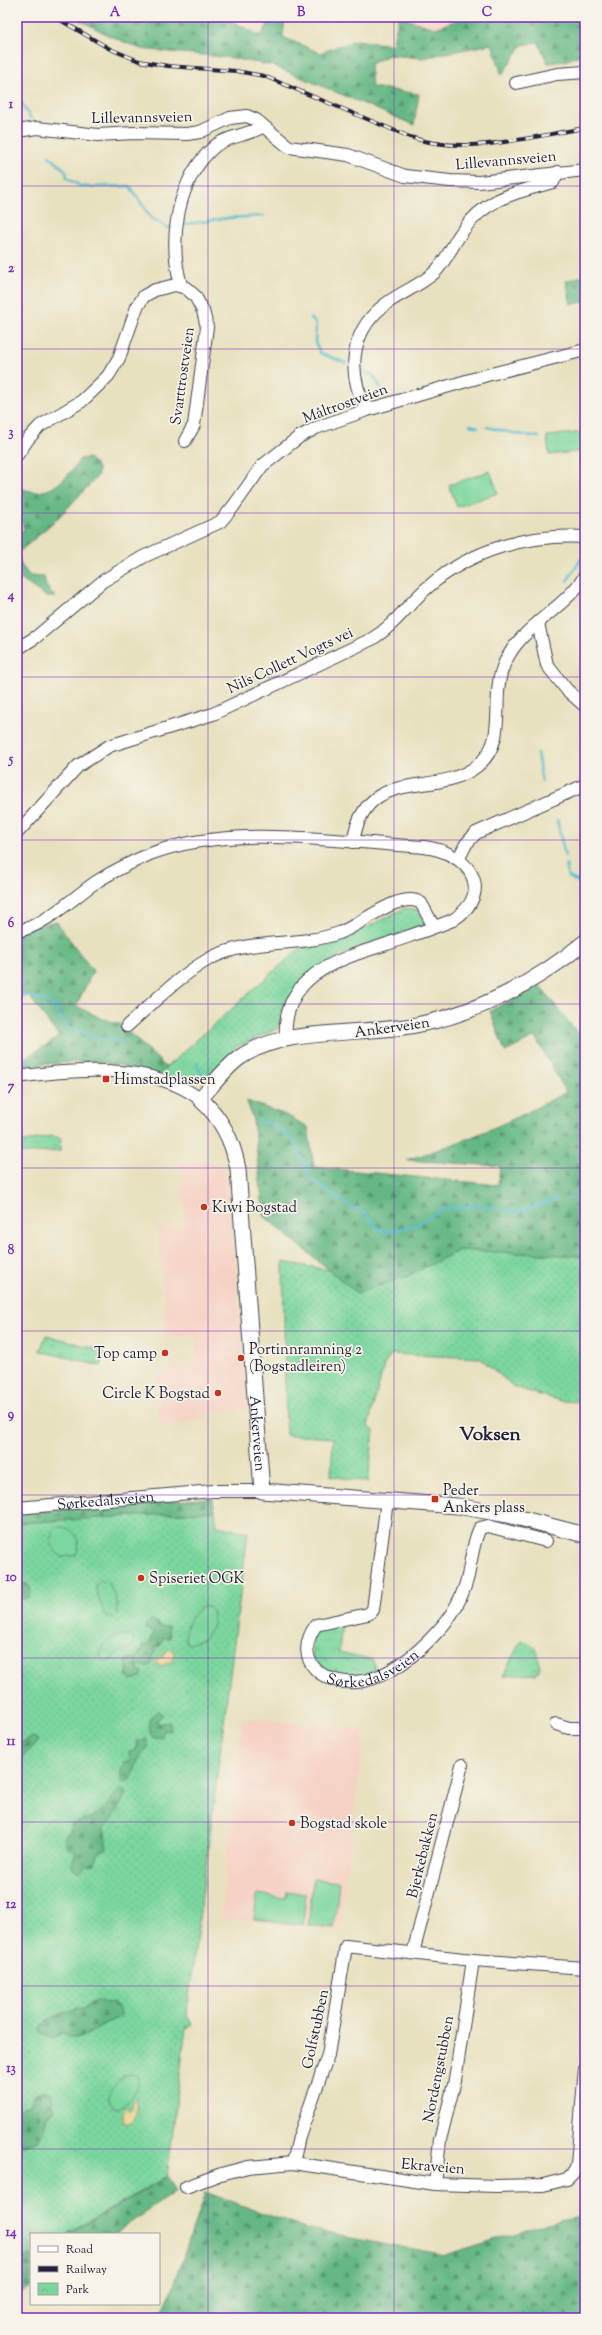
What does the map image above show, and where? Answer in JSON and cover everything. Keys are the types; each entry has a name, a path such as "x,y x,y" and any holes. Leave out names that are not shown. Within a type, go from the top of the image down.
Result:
{"main road":[{"name":"Ankerveien","path":"262,1491 238,1169 227,1132 213,1112 200,1100 224,1071 240,1057 260,1046 286,1039 400,1028 445,1018 490,1001 520,986 552,967 585,942"},
{"name":"Sørkedalsveien","path":"262,1491 387,1500 482,1510 585,1535"}],"street":[{"path":"516,83 557,74 585,72"},
{"name":"Lillevannsveien","path":"17,132 37,128 98,135 134,133 187,134 200,132 230,118 243,116 256,120 289,147 348,155 405,176 450,181 479,182 585,170"},
{"path":"17,455 28,439 40,426 82,401 108,376 119,358 137,307 144,296 164,287 181,285 177,264 176,226 182,199 193,171 215,146 224,141 257,130 263,126"},
{"path":"366,410 358,394 353,373 356,347 369,321 391,300 417,286 441,265 461,232 480,210 515,193 553,182 558,172"},
{"name":"Svarttrostveien","path":"181,285 191,292 199,302 207,328 194,425 185,441"},
{"name":"Måltrostveien","path":"17,649 36,638 103,581 143,557 220,522 233,507 262,466 299,437 316,428 366,410 487,375 585,350"},
{"name":"Nils Collett Vogts vei","path":"17,832 78,766 109,746 213,714 372,639 391,626 428,587 446,572 484,552 539,538 585,537"},
{"path":"353,842 357,822 365,810 377,798 398,788 463,774 482,762 491,749 498,731 498,693 502,668 519,640 566,598 585,576"},
{"path":"538,623 548,665 563,686 585,706"},
{"path":"459,858 466,844 476,833 585,785"},
{"path":"17,931 34,926 111,872 150,854 175,847 237,837 353,842 433,848 446,851 459,858 472,875 474,886 471,900 459,916 434,927 339,960 316,972 304,984 293,1002 287,1017 286,1039"},
{"path":"127,1026 194,969 210,959 235,949 268,942 331,936 354,926 396,902 407,899 421,903 434,927"},
{"name":"Ankerveien","path":"17,1077 83,1070 139,1076 174,1085 200,1100"},
{"name":"Sørkedalsveien","path":"17,1508 213,1490 262,1491"},
{"name":"Sørkedalsveien","path":"387,1500 373,1610 368,1614 316,1625 308,1636 306,1653 310,1664 325,1677 353,1682 373,1678 404,1663 428,1642 439,1630 461,1598 480,1528 488,1526 546,1541"},
{"path":"556,1724 569,1728 585,1728"},
{"name":"Bjerkebakken","path":"413,1953 462,1765"},
{"name":"Golfstubben","path":"293,2164 299,2137 328,2055 346,1946 413,1953"},
{"path":"413,1953 473,1960 585,1968"},
{"name":"Nordengstubben","path":"435,2184 440,2140 460,2051 473,1960"},
{"name":"Ekraveien","path":"186,2187 221,2174 248,2167 293,2164 435,2184 496,2186 543,2185 562,2181 570,2177 575,2171 578,2156 585,2068"}],"shaded area":[{"path":"401,17 466,17 435,28"},
{"path":"206,1161 220,1167 226,1177 249,1409 207,1412 206,1418 160,1427 157,1381 162,1370 197,1361 196,1336 167,1336 158,1228 185,1226 181,1162"},
{"name":"Bogstad skole","path":"242,1718 365,1729 339,1930 221,1918"}],"green space":[{"path":"74,17 223,17 261,36 272,17 285,17 283,37 320,53 356,40 392,45 399,17 435,28 466,17 585,17 585,53 565,61 548,63 538,42 522,45 502,75 492,44 422,58 389,55 370,64 372,87 419,94 414,125 274,66 232,58 141,49 110,36"},
{"path":"585,275 585,302 571,304 566,281"},
{"path":"585,432 585,451 549,455 547,436"},
{"path":"89,458 96,464 98,469 97,477 58,518 18,553 21,565 30,576 44,577 46,586 55,597 47,597 17,577 17,534 24,530 22,522 17,515 17,486 37,492 45,491 61,482 80,459"},
{"path":"490,471 498,493 457,507 449,485"},
{"path":"405,908 419,910 425,925 341,955 289,997 277,1029 236,1047 207,1077 186,1084 155,1077 300,948 337,942"},
{"path":"56,921 93,971 76,1006 103,1019 120,1024 166,1067 155,1077 119,1065 91,1061 17,1066 17,1063 59,1037 29,996 17,998 17,931"},
{"path":"539,985 585,1042 585,1297 582,1256 460,1250 405,1277 357,1293 264,1216 253,1120 247,1101 286,1115 308,1127 314,1167 498,1185 500,1166 406,1160 448,1146 488,1130 528,1112 566,1092 535,1037 505,1052 490,1011"},
{"path":"49,1136 61,1138 60,1151 17,1154 17,1144"},
{"path":"459,1250 582,1256 585,1297 585,1402 561,1401 514,1387 480,1358 391,1354 384,1365 368,1426 374,1431 368,1482 331,1476 333,1438 286,1435 283,1262 329,1270 357,1293 405,1277"},
{"path":"46,1335 104,1351 101,1366 40,1351"},
{"path":"212,1498 215,1511 17,1523 17,1513"},
{"path":"215,1511 217,1526 248,1532 187,2014 192,2025 186,2028 167,2176 69,2233 30,2233 30,2255 17,2261 17,1523"},
{"path":"58,1527 69,1529 76,1535 78,1540 78,1550 76,1555 63,1557 55,1551 51,1543 51,1538 54,1530"},
{"path":"100,1580 109,1584 115,1597 117,1610 113,1618 105,1615 96,1589 96,1584"},
{"path":"23,1583 29,1585 31,1591 29,1597 23,1599 17,1597 15,1591 17,1585"},
{"path":"202,1607 208,1607 212,1611 214,1624 204,1639 188,1644 185,1639 188,1625 195,1613"},
{"path":"151,1620 158,1623 160,1627 168,1626 170,1638 163,1638 160,1646 154,1647 157,1649 150,1666 138,1666 138,1671 143,1673 141,1677 131,1680 126,1676 128,1670 126,1660 136,1658 140,1651 142,1652 143,1647 151,1642 151,1637 154,1632 145,1629 146,1624"},
{"path":"342,1623 339,1652 373,1660 376,1673 358,1677 336,1675 313,1664 312,1637 319,1628"},
{"path":"121,1635 132,1637 134,1641 133,1646 118,1653 107,1662 100,1656 102,1648 110,1640"},
{"path":"521,1640 534,1647 538,1653 540,1669 536,1674 503,1676"},
{"path":"158,1711 163,1715 157,1720 159,1724 170,1722 171,1731 164,1730 162,1736 155,1738 151,1735 150,1721"},
{"path":"33,1737 39,1740 21,1759 17,1759 17,1745"},
{"path":"146,1739 148,1746 139,1758 131,1779 122,1783 121,1770 124,1762 131,1761 129,1752 135,1750 137,1741"},
{"path":"123,1789 127,1794 104,1828 107,1849 99,1852 95,1864 87,1865 79,1872 71,1867 76,1853 66,1847 65,1836 71,1831 70,1825 94,1816 108,1805 115,1795"},
{"path":"313,1879 339,1882 334,1928 308,1925"},
{"path":"287,1891 306,1894 303,1925 254,1919 257,1894 286,1898"},
{"path":"101,2000 107,2003 113,2002 118,2007 121,2016 81,2037 69,2036 62,2033 54,2038 40,2032 41,2026 51,2018 74,2009 85,2008 91,2003"},
{"path":"132,2074 138,2077 138,2087 129,2100 115,2109 110,2105 108,2096 124,2075"},
{"path":"47,2091 51,2094 55,2110 47,2115 44,2131 38,2141 18,2146 17,2112 22,2107 30,2106 35,2094"},
{"path":"167,2177 176,2191 115,2233 70,2233"},
{"path":"205,2192 304,2228 445,2255 549,2223 585,2216 585,2318 159,2318 172,2291"},
{"path":"30,2255 30,2288 17,2296 17,2261"}],"sand":[{"path":"168,1649 173,1650 174,1655 172,1661 162,1666 157,1665 155,1662 160,1657 164,1656"},
{"path":"137,2099 137,2110 131,2122 123,2122 123,2109 127,2106 130,2111 133,2107 132,2102"}],"waterway":[{"path":"17,95 31,119"},
{"path":"49,156 66,171 67,178 80,186 130,186 151,218 168,228 172,227"},
{"path":"180,225 228,218 264,216"},
{"path":"310,318 316,323 315,342 320,353 346,363"},
{"path":"363,371 373,375 385,395"},
{"path":"470,425 478,427"},
{"path":"487,427 517,434 539,437"},
{"path":"567,581 581,559"},
{"path":"537,753 542,782"},
{"path":"557,820 565,856"},
{"path":"566,864 568,877 583,884 585,887"},
{"path":"17,993 39,999 50,1004 59,1013 65,1025 69,1028 84,1032 96,1039 120,1041"},
{"path":"197,1064 202,1075"},
{"path":"259,1120 280,1129 291,1140 297,1143 297,1149 312,1180 353,1209 366,1213 377,1228 386,1232 414,1226 443,1209 480,1205 518,1212 557,1199"},
{"path":"568,1199 585,1193"}],"railway":[{"path":"55,17 110,49 139,61 168,66 236,71 264,76 410,137 431,142 453,145 475,145 519,140 585,128"}],"place":[{"name":"Himstadplassen","path":"106,1079"},
{"name":"Kiwi Bogstad","path":"204,1207"},
{"name":"Top camp","path":"165,1353"},
{"name":"Portinnramning 2 (Bogstadleiren)","path":"241,1358"},
{"name":"Circle K Bogstad","path":"218,1393"},
{"name":"Peder Ankers plass","path":"435,1499"},
{"name":"Spiseriet OGK","path":"141,1578"},
{"name":"Bogstad skole","path":"292,1823"}],"district":[{"name":"Voksen","path":"490,1433"}]}
